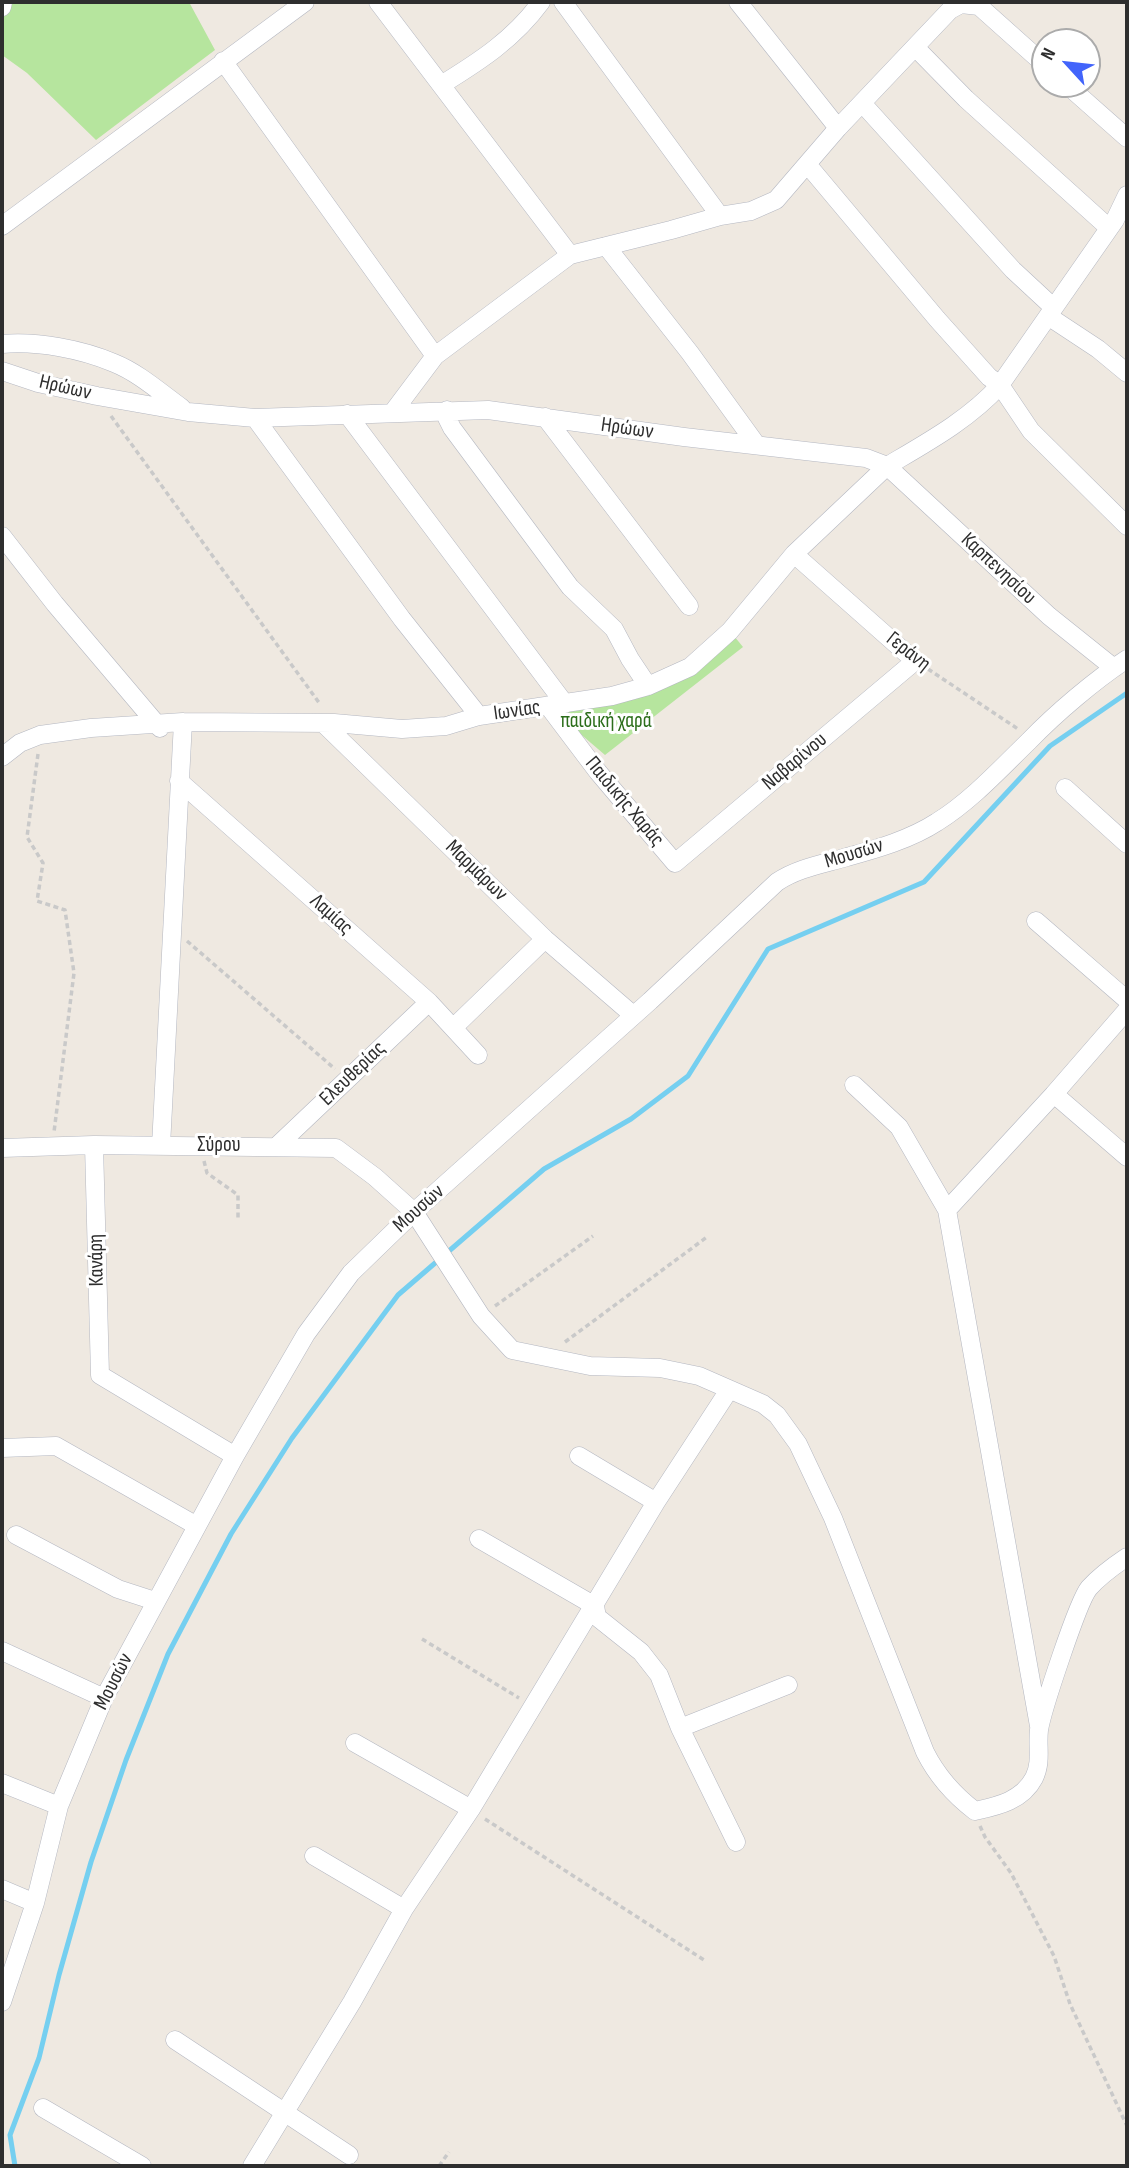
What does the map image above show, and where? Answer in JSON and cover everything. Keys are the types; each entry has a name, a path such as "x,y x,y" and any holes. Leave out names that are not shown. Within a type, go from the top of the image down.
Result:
{"street":[{"path":"2,7 3,2"},
{"path":"2,226 305,2"},
{"path":"378,2 570,255"},
{"path":"441,85 512,37 541,2"},
{"path":"563,2 720,216"},
{"path":"738,2 838,128"},
{"path":"393,412 435,356 570,255 720,216 751,211 776,200 838,128 915,47 946,6 979,6 1031,52"},
{"path":"915,47 966,99 1117,226"},
{"path":"223,61 435,356"},
{"path":"1082,98 1127,138"},
{"path":"862,103 1051,312 1127,373"},
{"path":"807,164 937,320 989,377 1000,385 1031,431 1127,526"},
{"path":"887,466 937,436 989,398 1117,226 1127,195"},
{"path":"606,246 690,353 756,444"},
{"path":"2,344 78,352 116,363 188,412"},
{"name":"Ηρώων","path":"2,371 38,383 188,412 255,418 488,410 866,458 887,466"},
{"path":"447,410 447,418 452,428 570,587 614,629 648,685"},
{"name":"Παιδικής Χαράς","path":"347,414 557,706 597,772 675,863"},
{"path":"545,417 690,607"},
{"path":"255,418 402,620 479,716"},
{"name":"Ιωνίας","path":"40,735 91,728 183,722 328,723 402,730 446,726 479,716 612,696 648,685 690,667 730,631 794,554 887,466"},
{"name":"Καρπενησίου","path":"887,466 1049,616 1120,663"},
{"path":"2,536 155,724 181,746"},
{"name":"Γεράνη","path":"794,554 915,661"},
{"name":"Ναβαρίνου","path":"675,863 915,661"},
{"name":"Μουσών","path":"3,1994 35,1903 59,1806 104,1698 235,1456 306,1334 351,1273 414,1212 783,878 800,870 910,836 937,822 1120,663"},
{"path":"161,1146 183,722"},
{"name":"Μαρμάρων","path":"328,723 545,939 633,1015"},
{"path":"2,757 20,743 40,735"},
{"name":"Λαμίας","path":"179,781 429,1002 478,1055"},
{"path":"1066,788 1127,844"},
{"path":"1036,921 1127,1000"},
{"path":"454,1027 545,939"},
{"name":"Ελευθερίας","path":"277,1146 429,1002"},
{"path":"947,1210 1127,1010"},
{"path":"853,1085 899,1127 947,1210 1039,1730 1040,1755 1034,1777 1027,1788 1015,1798 995,1807 975,1811"},
{"path":"1054,1094 1127,1157"},
{"name":"Κανάρη","path":"94,1146 100,1375 235,1456"},
{"name":"Σύρου","path":"2,1148 336,1148 375,1177 414,1212 481,1317 512,1350 590,1366 660,1367 699,1376 763,1404 777,1415 798,1444 833,1518 931,1765 959,1799 975,1811"},
{"path":"252,2166 352,2003 404,1909 471,1809 656,1502 729,1390"},
{"path":"2,1448 56,1446 197,1526"},
{"path":"579,1456 656,1502"},
{"path":"16,1535 118,1589 155,1601"},
{"path":"479,1539 595,1606 597,1617 641,1652 659,1675 680,1728 736,1842"},
{"path":"1039,1730 1066,1643 1088,1589 1127,1557"},
{"path":"2,1651 104,1698"},
{"path":"680,1728 788,1685"},
{"path":"355,1742 471,1809"},
{"path":"2,1783 59,1806"},
{"path":"314,1856 404,1909"},
{"path":"2,1889 35,1903"},
{"path":"175,2040 283,2114 349,2155"},
{"path":"43,2108 142,2166"}],"path":[{"path":"97,396 328,723"},
{"name":"Γεράνη","path":"915,661 1031,738"},
{"path":"40,735 27,837 43,863 37,901 65,910 74,973 52,1147"},
{"path":"173,928 347,1080"},
{"path":"200,1146 207,1172 238,1195 238,1221"},
{"path":"481,1317 593,1236"},
{"path":"546,1357 707,1237"},
{"path":"422,1639 533,1707"},
{"path":"471,1809 704,1960"},
{"path":"975,1811 985,1837 1011,1873 1054,1956 1070,2004 1127,2126"},
{"path":"439,2166 449,2152"}],"green space":[{"path":"2,2 189,2 215,50 96,140 27,73 2,55"},
{"name":"παιδική χαρά","path":"730,631 743,647 605,755 549,707 648,686"}],"waterway":[{"path":"15,2166 10,2135 39,2058 91,1862 126,1760 168,1654 231,1534 292,1438 398,1295 544,1169 631,1119 688,1076 768,949 924,882 1050,746 1127,693"}]}
